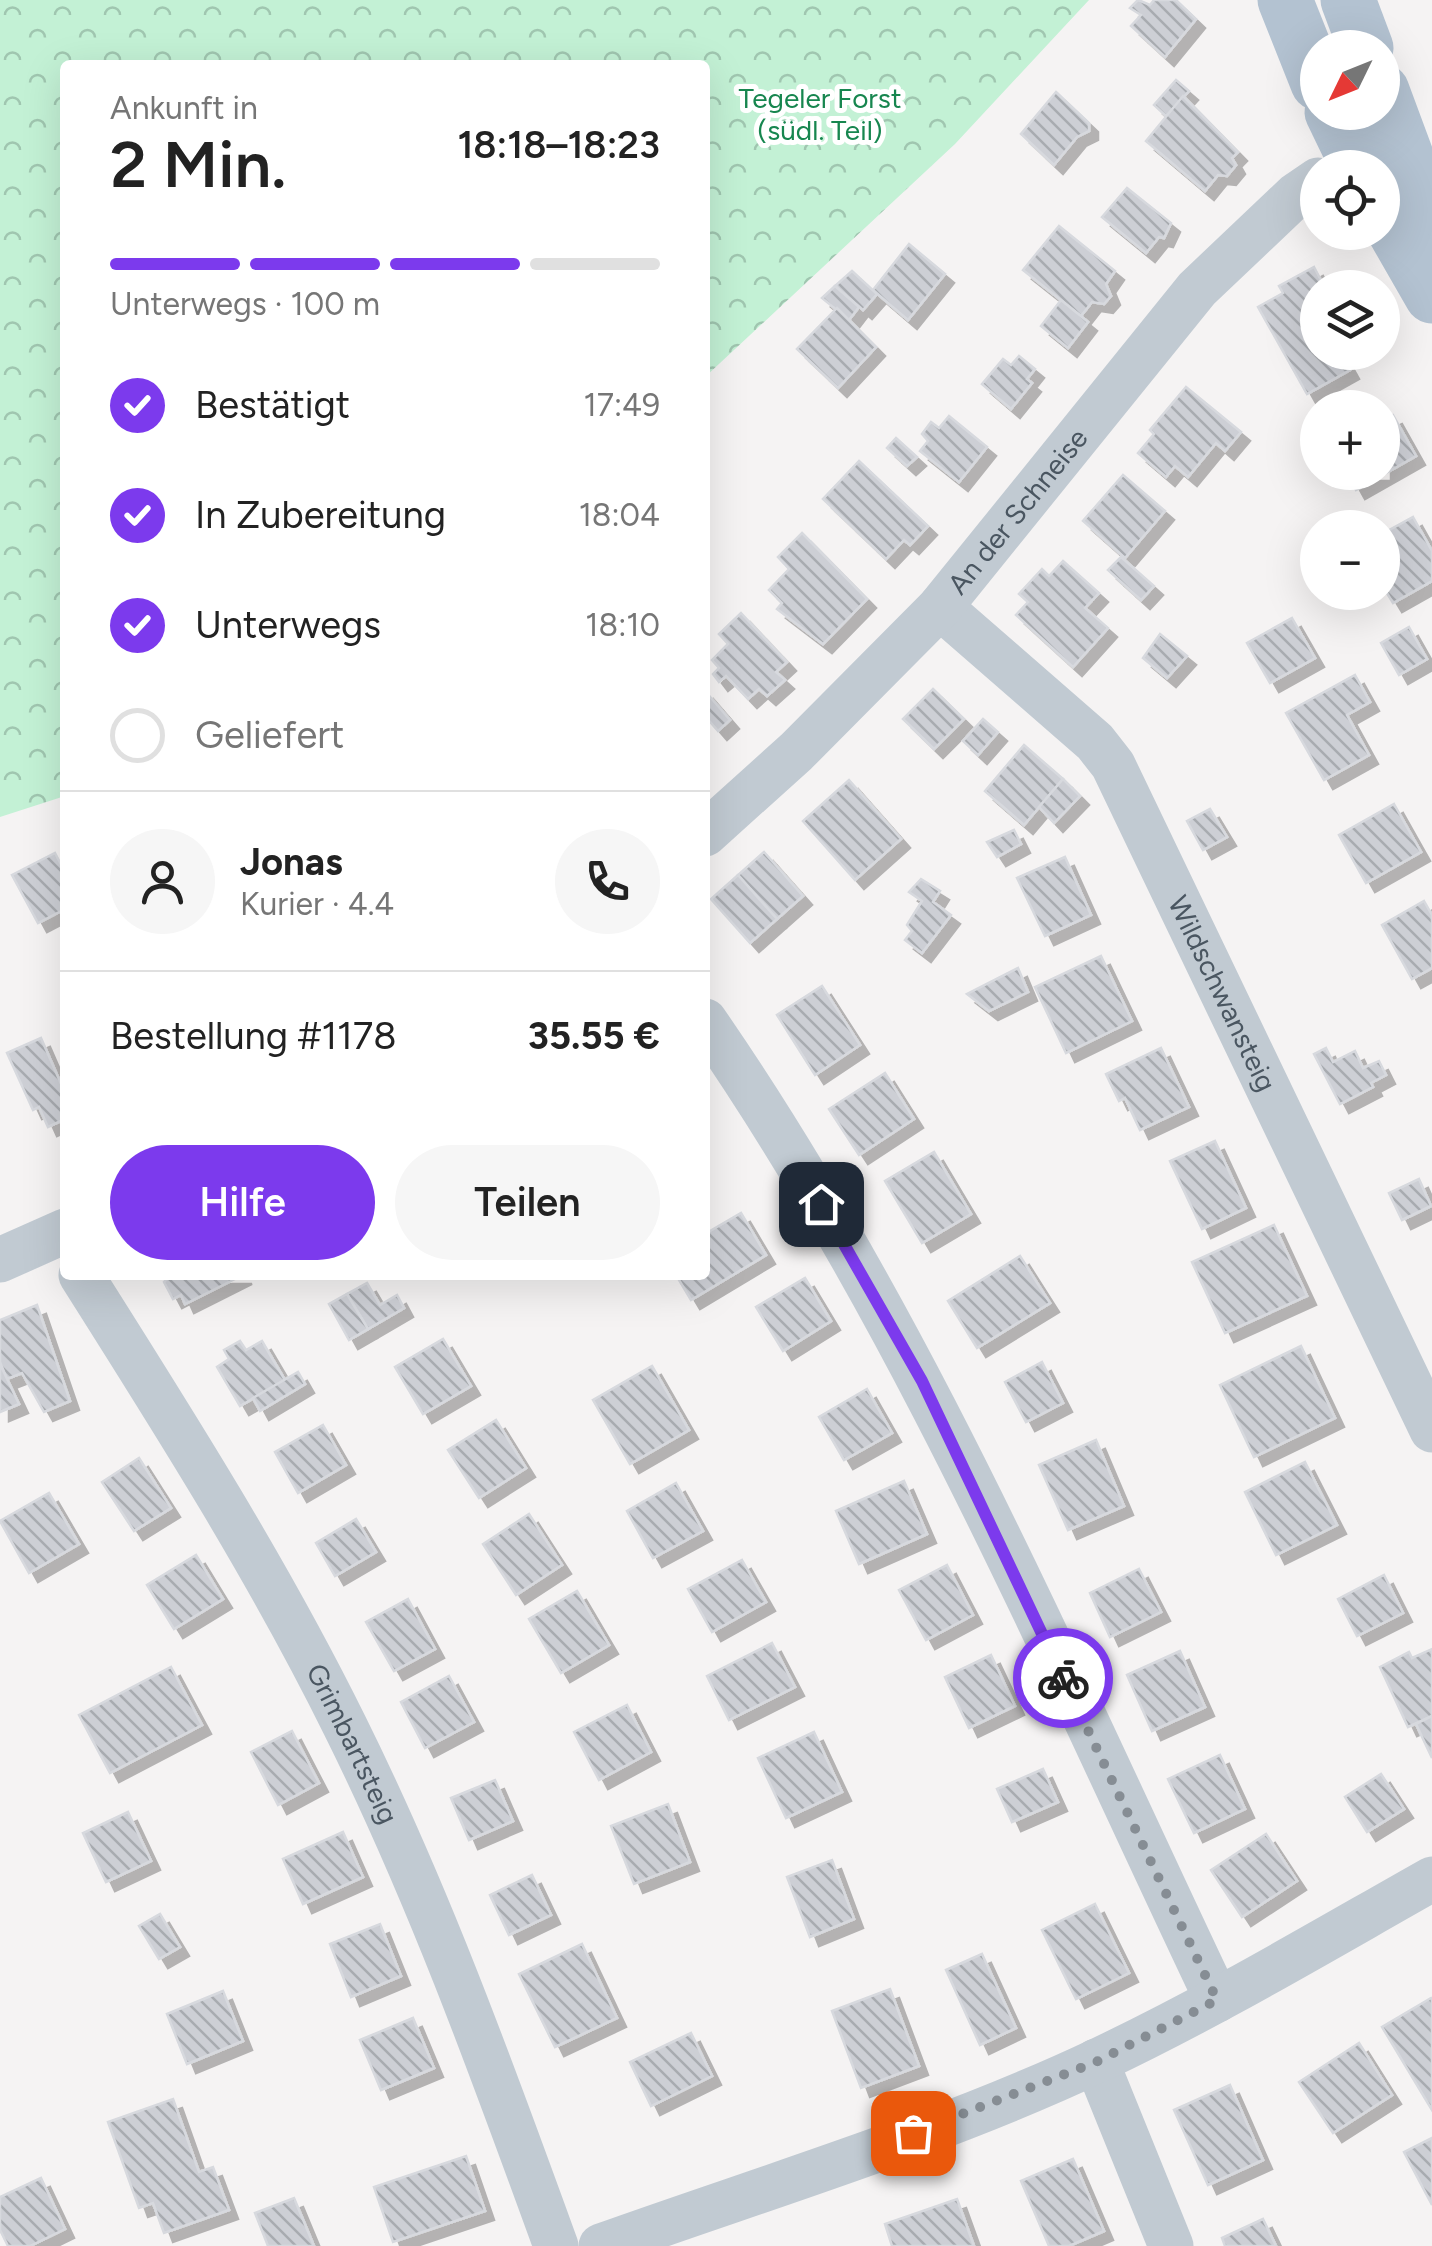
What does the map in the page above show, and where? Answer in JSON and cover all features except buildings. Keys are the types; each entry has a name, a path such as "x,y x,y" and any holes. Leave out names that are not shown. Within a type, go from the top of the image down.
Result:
{"main road":[{"path":"1354,144 1432,226"},
{"path":"1400,240 1432,296"}],"street":[{"path":"1327,30 1361,15"},
{"name":"An der Schneise","path":"710,829 796,752 940,607 1198,288 1354,144"},
{"name":"Wildschwansteig","path":"940,607 1095,742 1112,766 1432,1430"},
{"path":"710,1029 771,1118 922,1381 1217,2000"},
{"path":"0,1260 60,1236"},
{"name":"Grimbartsteig","path":"84,1280 186,1440 280,1601 346,1728 452,1962 556,2246"},
{"path":"602,2246 942,2123 1096,2062 1217,2000 1432,1880"},
{"path":"1096,2062 1171,2246"}],"green space":[{"name":"Tegeler Forst (südl. Teil)","path":"0,0 1089,0 955,144 710,372 710,60 60,60 60,798 0,817"}],"way so far":[{"path":"913,2133 1096,2062 1217,2000 1063,1678"}],"route":[{"path":"821,1204 922,1381 1063,1678"}]}
